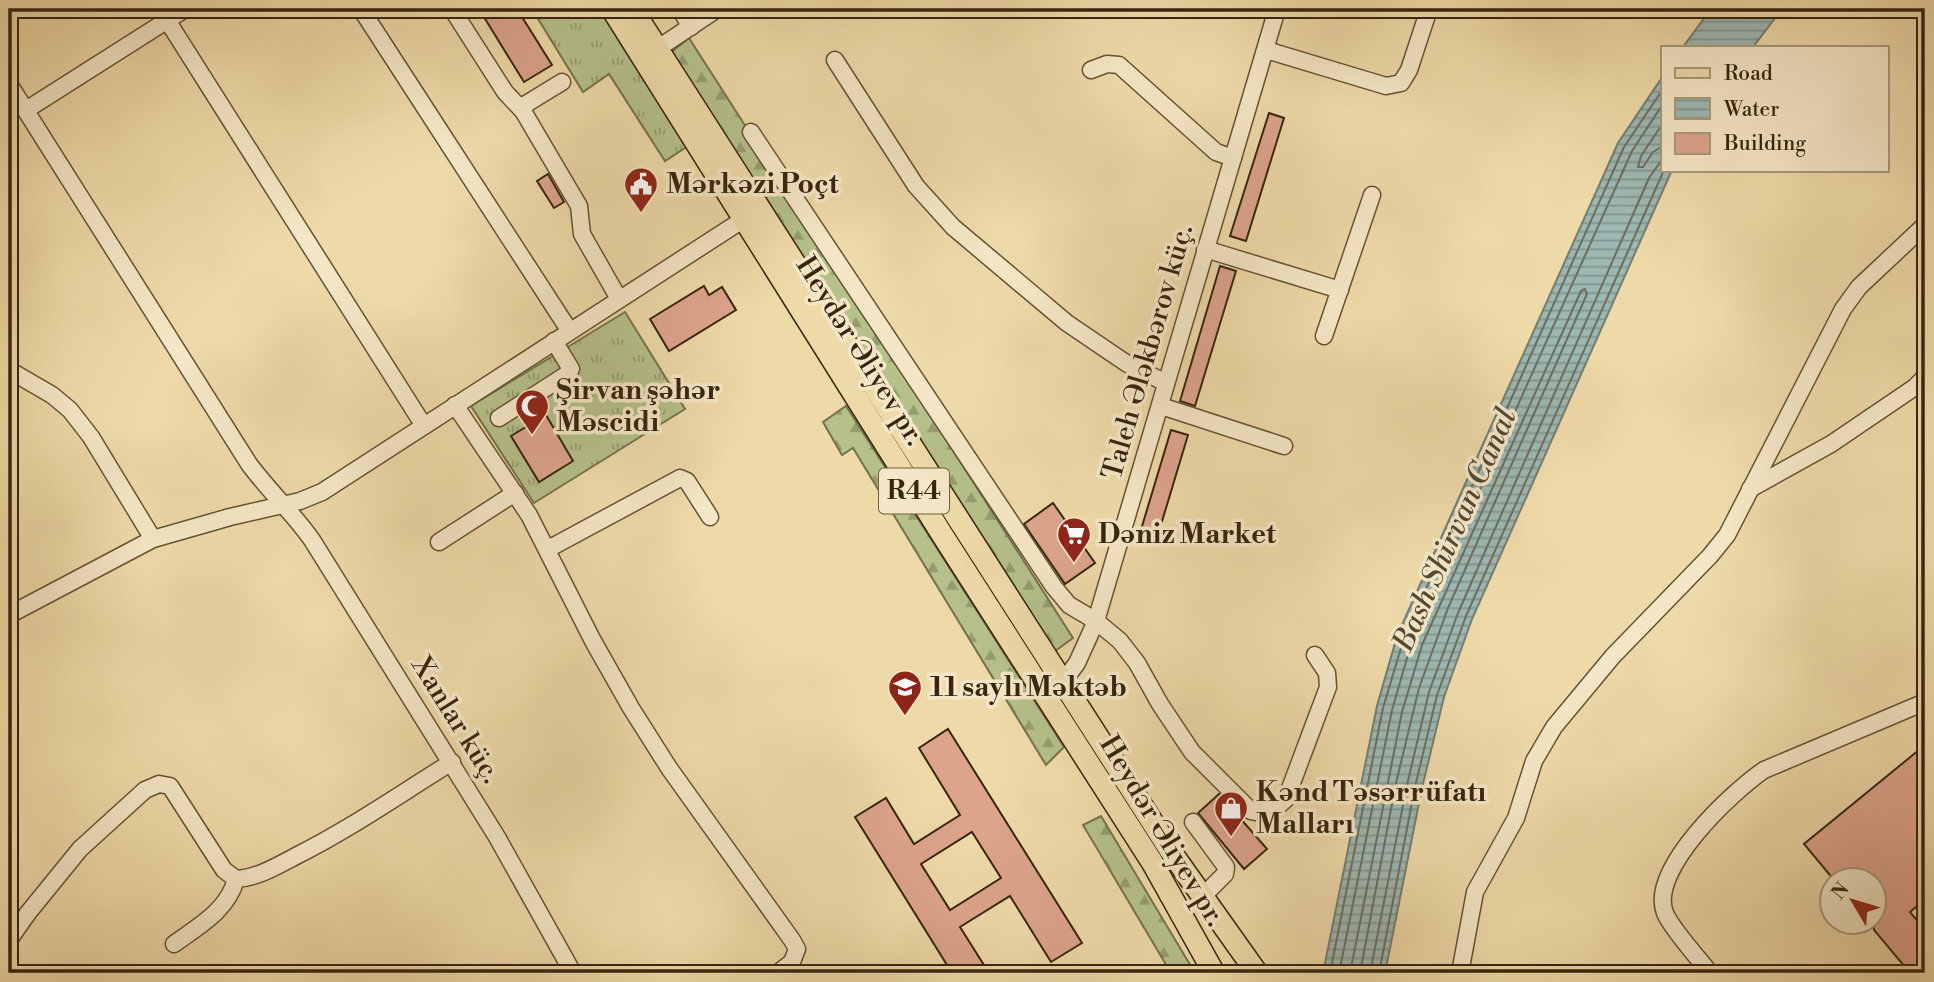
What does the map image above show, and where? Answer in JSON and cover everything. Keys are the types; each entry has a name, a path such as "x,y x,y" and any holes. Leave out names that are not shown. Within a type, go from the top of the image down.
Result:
{"main road":[{"name":"Heydər Əliyev pr.","path":"612,9 1173,895 1214,973"},
{"name":"Heydər Əliyev pr.","path":"632,9 1063,684 1252,967"},
{"path":"1227,973 1252,967"}],"street":[{"path":"26,110 164,14 185,9"},
{"path":"361,9 569,330"},
{"path":"452,9 505,92 523,111 579,206 582,234 620,299"},
{"path":"680,9 691,27"},
{"path":"657,50 718,9"},
{"name":"Taleh Ələkbərov küç.","path":"1047,699 1063,684 1077,663 1096,621 1277,9"},
{"path":"1266,50 1387,86 1401,83 1409,70 1429,9"},
{"path":"164,14 424,426"},
{"path":"835,60 916,186 953,227 1066,323 1126,363 1166,383"},
{"path":"1091,70 1107,64 1119,65 1216,152 1233,158"},
{"path":"523,111 526,104 562,82"},
{"name":"Xanlar küç.","path":"9,84 249,464 265,487 301,523 312,540 452,762 573,973"},
{"path":"751,132 1054,587 1069,605 1096,621 1120,641 1137,663 1160,705 1192,752 1251,811 1263,814 1275,810 1286,799 1328,687 1327,673 1315,655"},
{"path":"1324,336 1372,195"},
{"path":"9,615 153,539 300,501 321,492 744,219"},
{"path":"1460,973 1475,892 1516,818 1534,761 1554,727 1613,656 1727,535 1843,309 1859,287 1925,225"},
{"path":"1205,249 1340,290"},
{"path":"499,418 569,373 571,369 554,341"},
{"path":"9,370 52,394 70,410 91,437 153,539"},
{"path":"1750,489 1831,444 1915,387 1925,377"},
{"path":"455,405 515,493 548,549 593,640 668,768 792,940 797,949 792,962 778,973"},
{"path":"1161,406 1284,446"},
{"path":"548,549 680,478 687,481 710,517"},
{"path":"439,542 515,493"},
{"path":"1710,973 1665,914 1661,898 1666,881 1678,860 1707,820 1741,786 1764,770 1925,702"},
{"path":"9,940 27,913 80,849 145,790 159,784 170,786 224,870 236,879 247,879 324,842 452,762"},
{"path":"1194,822 1226,867 1225,874 1203,896"},
{"path":"174,944 219,911 232,894 236,879"}],"green space":[{"path":"532,9 602,9 688,146 665,161 609,74 583,92"},
{"path":"689,38 1073,638 1051,654 669,54"},
{"path":"625,312 685,409 534,503 471,406"},
{"path":"846,406 1064,747 1046,765 853,448 842,455 823,422"},
{"path":"1101,816 1195,973 1171,973 1083,825"}],"water":[{"path":"1711,9 1782,9 1754,46 1684,46"},
{"name":"Bash Shirvan Canal","path":"1661,79 1661,172 1671,172 1472,619 1444,697 1422,788 1385,973 1323,973 1377,706 1397,636 1618,143"}],"building":[{"path":"479,9 517,9 552,65 524,82"},
{"path":"1269,113 1284,118 1246,241 1230,236"},
{"path":"548,174 564,202 554,208 537,181"},
{"path":"1220,266 1236,271 1195,406 1180,401"},
{"path":"704,286 709,295 722,287 736,310 669,351 650,319"},
{"path":"546,415 573,461 539,482 511,436"},
{"path":"1171,430 1188,435 1157,538 1140,533"},
{"path":"1053,503 1095,563 1065,584 1024,524"},
{"path":"948,729 1082,943 1051,962 1010,896 960,927 989,973 952,973 855,817 886,798 914,844 960,815 919,748","holes":["972,832 1001,878 950,910 921,864"]},
{"path":"1925,745 1925,899 1910,912 1925,930 1925,973 1910,973 1879,936 1888,936 1888,866 1822,866 1804,844"},
{"path":"1219,794 1267,849 1244,869 1198,813"}],"place":[{"name":"Mərkəzi Poçt","path":"641,214"},
{"name":"Şirvan şəhər Məscidi","path":"532,436"},
{"name":"Dəniz Market","path":"1074,564"},
{"name":"11 saylı Məktəb","path":"905,717"},
{"name":"Kənd Təsərrüfatı Malları","path":"1231,838"}]}
